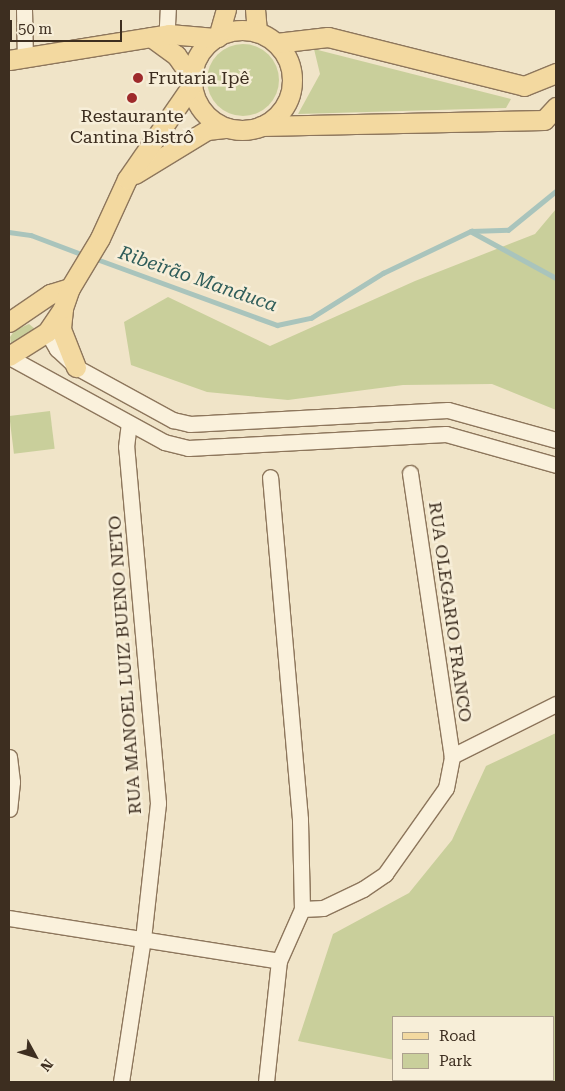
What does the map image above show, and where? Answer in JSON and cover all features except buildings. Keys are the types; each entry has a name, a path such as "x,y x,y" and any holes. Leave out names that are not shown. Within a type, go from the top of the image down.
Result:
{"main road":[{"path":"9,356 47,332 63,308 73,283 100,238 127,179 192,81 199,56 216,38 226,9"},
{"path":"255,9 256,32"},
{"path":"17,59 162,40 216,38 237,31 256,32 276,43 286,57 291,73 290,90 284,106 273,119 261,126"},
{"path":"276,43 328,37 524,86 556,74"},
{"path":"162,40 176,55 192,81 203,112 227,128"},
{"path":"127,179 207,130 227,128 242,130 261,126 544,120 556,107"},
{"path":"16,318 50,294 73,283"},
{"path":"63,308 61,329 76,367"},
{"path":"16,318 33,318 47,332"}],"street":[{"path":"17,59 24,9"},
{"path":"162,40 168,9"},
{"path":"47,332 57,349 76,367 157,411 190,424 448,410 556,440"},
{"path":"9,356 164,442 188,448 421,435 460,437 556,465"},
{"path":"111,413 114,401 123,393"},
{"path":"146,432 155,424 157,411"},
{"path":"419,412 421,435"},
{"name":"RUA MANOEL LUIZ BUENO NETO","path":"121,1082 144,939 158,803 126,447 129,423"},
{"name":"RUA OLEGARIO FRANCO","path":"302,909 323,908 363,890 385,874 446,788 452,756 410,474"},
{"path":"266,1082 279,961 302,909 300,819 270,477"},
{"path":"452,756 556,704"},
{"path":"9,757 12,782 9,809"},
{"path":"9,918 279,961"}],"green space":[{"path":"243,44 263,50 273,60 279,80 273,100 263,110 243,116 223,110 213,100 207,80 213,60 223,50"},
{"path":"314,49 511,99 506,108 298,114 320,74"},
{"path":"556,209 556,410 492,384 403,385 288,400 207,392 131,365 124,322 168,297 270,346 415,281 535,234"},
{"path":"29,324 35,329 11,344 10,337 15,330"},
{"path":"50,411 55,449 14,454 9,416"},
{"path":"556,733 556,1082 496,1081 555,1081 555,1016 392,1016 392,1060 298,1041 333,934 409,893 452,840 486,766"}],"waterway":[{"name":"Ribeirão Manduca","path":"94,258 277,325 311,318 383,273 471,231 508,230 556,191"},
{"name":"Ribeirão Manduca","path":"9,232 31,235 84,255"},
{"path":"472,232 556,278"}],"place":[{"name":"Frutaria Ipê","path":"138,78"},
{"name":"Restaurante Cantina Bistrô","path":"132,98"}]}
